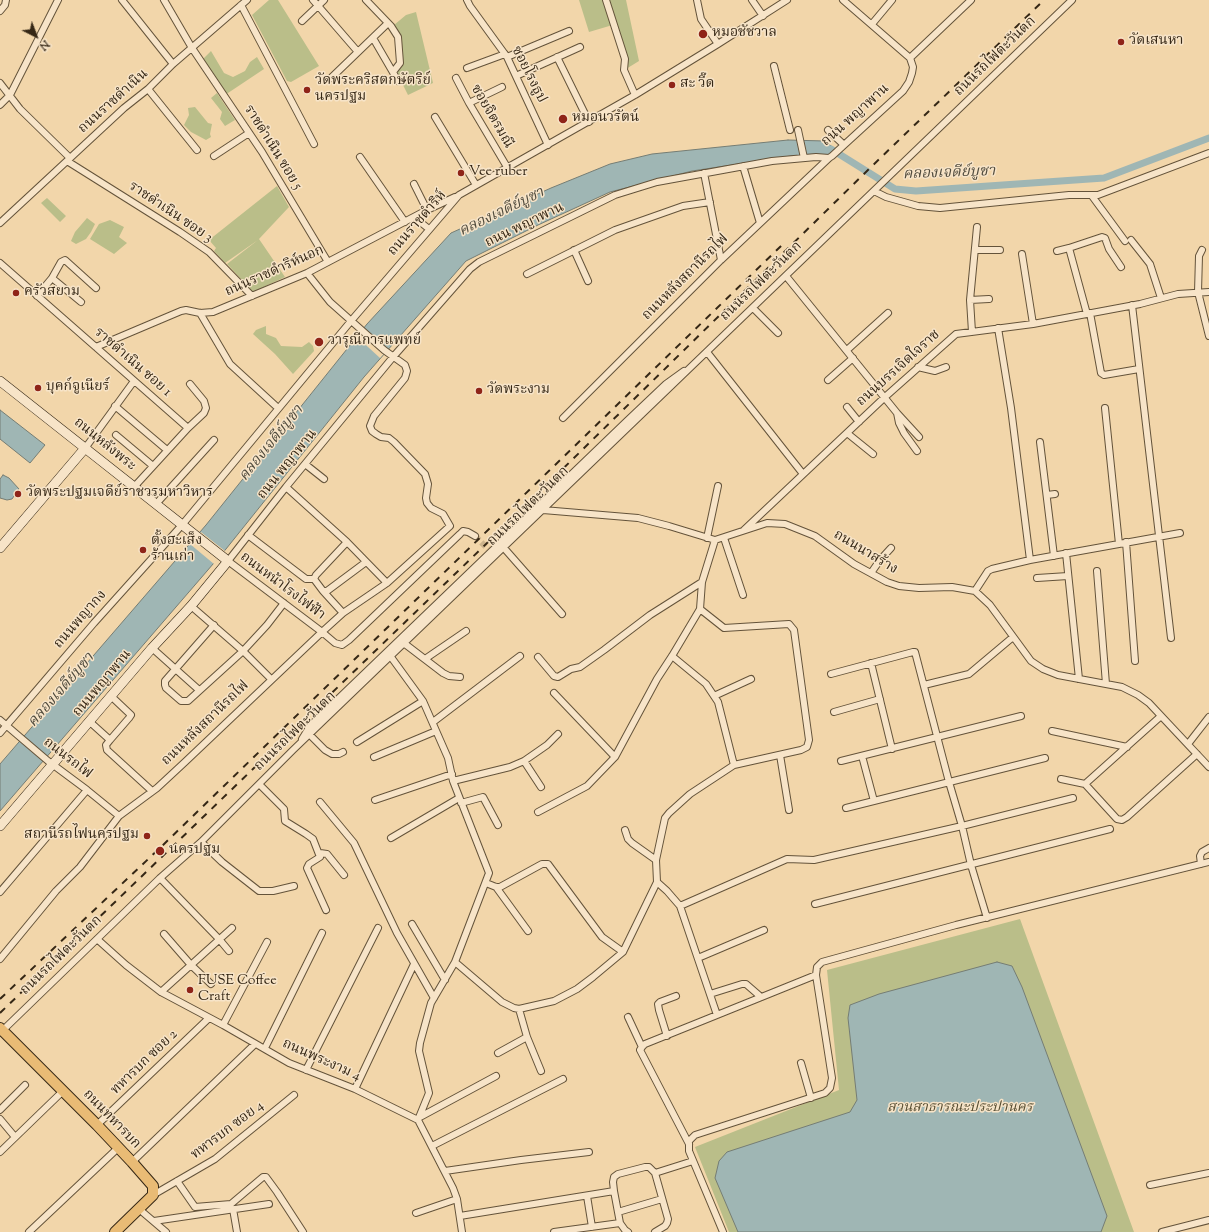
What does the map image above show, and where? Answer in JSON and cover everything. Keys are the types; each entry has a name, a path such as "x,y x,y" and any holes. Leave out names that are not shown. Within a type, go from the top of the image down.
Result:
{"main road":[{"name":"ถนนหลังพระ","path":"0,380 225,559"},
{"path":"0,548 86,447"},
{"name":"ถนนพญาพาน","path":"0,826 50,763 90,722 152,648 191,606 225,559"},
{"name":"ถนนทหารบก","path":"1,1030 97,1125 132,1162 153,1186 153,1195"},
{"path":"115,1232 153,1195"}],"street":[{"path":"0,11 5,5 6,0"},
{"path":"0,105 10,95 58,0"},
{"path":"122,0 173,64"},
{"name":"ราชดำเนิน ซอย 5","path":"164,0 192,48 262,152 328,262"},
{"name":"ถนนราชดำเนิน","path":"0,223 124,108 148,89 173,64 247,0"},
{"path":"313,0 358,52"},
{"path":"302,21 324,0"},
{"path":"366,0 394,30 398,37 400,63 393,72"},
{"name":"ซอยโรงธูป","path":"467,0 506,56 548,145"},
{"path":"606,0 625,59 624,70 635,95"},
{"path":"698,0 701,19 718,44"},
{"path":"752,0 763,16"},
{"name":"ถนนราชดำริห์","path":"182,525 278,408 458,195 635,95 787,0"},
{"path":"843,0 910,58 971,0"},
{"path":"872,24 892,0"},
{"name":"ถนนรถไฟตะวันตก","path":"1,1030 160,878 200,842 298,745 405,644 1072,0"},
{"path":"242,5 314,144"},
{"path":"331,78 387,24"},
{"path":"467,68 506,56 569,31"},
{"path":"373,38 398,81"},
{"path":"516,76 580,47"},
{"path":"557,57 589,122"},
{"name":"ถนน พญาพาน","path":"225,559 248,535 393,357 470,269 479,262 615,195 658,182 804,155 830,157 903,91 909,82 912,73 913,67 910,58"},
{"path":"774,66 790,130"},
{"name":"ซอยจิตรมณี","path":"456,78 507,167"},
{"name":"ราชดำเนิน ซอย 3","path":"0,83 20,109 68,160 173,226 208,252 252,296"},
{"path":"469,103 502,87"},
{"path":"148,89 197,150"},
{"path":"435,118 476,185"},
{"path":"828,130 842,146"},
{"path":"798,131 804,155"},
{"path":"214,156 249,133"},
{"path":"874,192 918,206 940,208 1069,195 1092,196 1209,153"},
{"path":"360,157 405,222"},
{"name":"ถนนหลังสถานีรถไฟ","path":"563,418 721,260 830,157"},
{"path":"743,166 760,223"},
{"path":"704,173 721,260"},
{"path":"414,184 427,210"},
{"name":"ถนนราชดำริห์นอก","path":"96,347 181,311 186,310 200,313 213,312 307,273 458,195"},
{"path":"1092,196 1150,264 1161,298"},
{"path":"527,274 615,230 682,206 710,202"},
{"path":"414,217 429,229"},
{"path":"972,332 970,300 977,227"},
{"path":"1057,251 1102,237 1105,238 1109,249 1121,266"},
{"path":"1069,248 1089,313 1101,373 1104,374 1140,370"},
{"path":"574,250 588,281"},
{"path":"975,250 1000,250"},
{"path":"1202,250 1199,256 1198,292 1209,336"},
{"path":"1022,254 1033,324"},
{"path":"37,296 52,278 61,262 65,260 96,288"},
{"name":"ราชดำเนิน ซอย 1","path":"0,263 188,428"},
{"path":"307,273 330,302 393,357"},
{"path":"786,276 854,358 897,413 919,437"},
{"path":"52,278 81,302"},
{"name":"ถนนบรรเจิดใจราช","path":"742,532 885,397 954,335 958,333 1033,324 1132,305 1178,294 1209,292"},
{"path":"970,300 989,299"},
{"path":"1132,305 1171,638"},
{"path":"753,308 778,333"},
{"path":"200,313 230,364 278,408"},
{"path":"847,350 888,313"},
{"path":"998,328 1011,408 1030,560"},
{"path":"707,352 803,474"},
{"name":"ถนนหลังสถานีรถไฟ","path":"0,959 3,952 56,891 80,867 119,816 152,791 186,762 271,679 343,613 387,582 450,526 443,514 431,508 427,503 426,498 428,484 424,474 394,442 389,438 381,437 376,434 372,431 370,426 374,416 405,378 407,371 405,365 393,357"},
{"path":"828,380 854,358"},
{"path":"298,745 310,726 490,550 666,384 698,360"},
{"path":"918,367 935,371 946,367"},
{"path":"86,447 134,381"},
{"path":"134,487 167,450 204,413 206,408 204,401 190,384"},
{"path":"115,406 167,450"},
{"path":"847,407 859,422"},
{"path":"1105,408 1119,544"},
{"path":"897,413 899,423 904,433 917,451"},
{"path":"847,433 873,454"},
{"path":"116,435 152,466"},
{"path":"156,504 214,440"},
{"path":"1040,442 1054,556"},
{"path":"305,464 324,478"},
{"path":"707,538 718,486"},
{"path":"286,487 347,542 387,582"},
{"path":"1047,495 1055,494"},
{"name":"ถนนนาสร้าง","path":"543,510 638,518 715,540 767,523 785,524 815,536 854,564 887,582 899,586 919,588 952,587 975,590"},
{"name":"ถนนพญากง","path":"0,733 94,623 182,525"},
{"name":"ถนนหน้าโรงไฟฟ้า","path":"225,559 335,643 342,645 346,643 460,534 463,532 468,532 475,536"},
{"path":"1180,533 1030,560 992,569 988,571 975,590 990,605 1031,661 1043,669 1058,675 1122,687 1138,695 1149,703 1209,767"},
{"path":"248,535 306,579 314,579"},
{"path":"724,538 743,595"},
{"path":"538,812 587,786 615,757 657,678 700,610 702,582 715,540"},
{"path":"314,579 347,542"},
{"path":"1126,542 1135,661"},
{"path":"504,548 562,614"},
{"path":"870,573 891,548"},
{"path":"1066,554 1079,679"},
{"path":"323,591 327,591 366,562"},
{"path":"1097,571 1106,684"},
{"path":"1036,578 1068,576"},
{"path":"314,579 343,613"},
{"path":"538,657 554,676 558,677 571,669 580,667 650,615 702,582"},
{"path":"214,625 165,681 165,685 181,701 188,701 243,651 284,603"},
{"path":"191,606 243,651 271,679"},
{"path":"455,962 502,1002 514,1008 519,1009 554,1001 577,989 623,952 657,882 656,860 665,818 669,812 690,794 734,765 801,750 808,747 809,740 794,630 789,624 724,628 700,610"},
{"path":"425,659 466,631"},
{"path":"924,685 969,674 1013,637"},
{"path":"405,644 442,673 449,676 460,677"},
{"path":"152,648 199,690"},
{"path":"832,674 915,652 962,826 971,865 987,918"},
{"path":"433,722 520,656"},
{"path":"672,656 706,684 718,702 734,765"},
{"path":"391,657 423,701 433,722 448,758 453,781 460,801 489,871 489,876 455,962 434,998 420,1042 420,1051 429,1094 419,1118 457,1199 462,1232"},
{"path":"872,663 892,749"},
{"path":"714,696 751,679"},
{"path":"554,693 615,757"},
{"path":"112,697 130,715 106,745 107,750 152,791"},
{"path":"834,712 880,699"},
{"path":"357,742 423,701"},
{"path":"841,761 938,738 1021,716"},
{"path":"1085,784 1161,716"},
{"path":"1188,744 1209,717"},
{"name":"ถนนรถไฟ","path":"0,720 50,763 119,816"},
{"path":"90,722 110,740"},
{"path":"374,757 436,731"},
{"path":"1052,731 1127,747"},
{"path":"453,781 510,767 524,761 547,745 558,734"},
{"path":"310,735 332,754 339,754 343,752"},
{"path":"1061,779 1085,784 1117,819 1122,820 1198,754"},
{"path":"780,755 789,810"},
{"path":"862,756 874,801"},
{"path":"846,808 1045,758"},
{"path":"524,761 541,787"},
{"path":"375,800 452,774"},
{"path":"259,784 284,809 285,821 309,836 320,854"},
{"path":"0,892 87,790"},
{"path":"391,838 460,801 483,797 498,825"},
{"path":"680,906 787,859 814,860 962,826 1073,798"},
{"path":"320,802 354,843 397,933 434,998"},
{"path":"815,904 1110,829"},
{"path":"625,830 628,839 632,843 656,860"},
{"path":"200,842 222,862 259,891 273,891 294,886"},
{"path":"1201,864 1200,856 1202,852 1209,848"},
{"path":"320,854 327,854 344,876"},
{"path":"320,854 320,858 310,864 307,868 326,910"},
{"path":"723,1232 689,1150 689,1141 695,1135 811,1098 825,1093 830,1088 832,1078 816,975 817,967 822,962 956,925 1209,862"},
{"path":"486,883 500,887 542,864 548,864 602,937 623,952"},
{"path":"160,878 229,951"},
{"path":"657,882 680,906 717,1015"},
{"path":"496,887 528,931"},
{"path":"412,924 445,980"},
{"path":"161,992 232,928"},
{"path":"306,1070 378,928"},
{"path":"698,958 764,930"},
{"path":"265,1048 322,932"},
{"path":"164,934 211,984"},
{"name":"ถนนพระงาม 4","path":"97,939 126,966 161,992 255,1044 265,1048 289,1063 355,1089 419,1118"},
{"path":"223,1025 267,942"},
{"path":"355,1089 414,964"},
{"path":"642,1047 816,975"},
{"path":"710,994 746,984 761,997"},
{"path":"667,1036 658,1004 676,996"},
{"path":"519,1009 527,1037 541,1071"},
{"path":"628,1017 642,1047 640,1050 689,1144"},
{"name":"ทหารบก ซอย 2","path":"97,1125 209,1018"},
{"path":"498,1053 527,1037"},
{"path":"132,1162 255,1044"},
{"path":"801,1063 811,1098"},
{"path":"419,1118 496,1076"},
{"path":"432,1146 563,1079"},
{"path":"0,1110 25,1085"},
{"path":"0,1152 63,1091"},
{"name":"ทหารบก ซอย 4","path":"153,1195 215,1158 294,1095"},
{"path":"0,1119 16,1137"},
{"path":"29,1232 118,1148"},
{"path":"445,1171 589,1152"},
{"path":"656,1173 694,1161"},
{"path":"628,1232 620,1223 614,1191 614,1177 618,1174 645,1167 656,1173 668,1223 662,1229 655,1232"},
{"path":"1150,1185 1209,1173"},
{"path":"177,1181 195,1207 231,1204 263,1177 266,1177 278,1192 303,1232"},
{"path":"460,1216 614,1191"},
{"path":"587,1196 592,1227"},
{"path":"416,1213 457,1199"},
{"path":"618,1212 662,1199"},
{"path":"154,1221 269,1204"},
{"path":"139,1209 166,1232"},
{"path":"233,1209 236,1232"},
{"path":"1165,1232 1209,1220"},
{"path":"554,1232 620,1223"}],"green space":[{"path":"269,0 278,0 319,66 291,82 287,81 252,15"},
{"path":"579,0 626,0 639,61 626,69 616,24 589,32"},
{"path":"416,12 433,83 408,95 397,73 402,64 402,39 394,25 406,15"},
{"path":"211,51 224,73 233,77 245,71 250,62 257,57 264,69 225,95 202,60"},
{"path":"217,93 235,120 225,126 220,119 222,112 211,98"},
{"path":"195,107 208,123 212,124 210,134 211,137 206,140 191,132 184,125 189,115 188,108"},
{"path":"277,186 289,207 259,239 285,277 253,292 227,264 258,240 225,263 214,251 216,248 209,240"},
{"path":"47,198 66,216 60,222 41,203"},
{"path":"87,218 95,224 86,239 76,244 71,241 75,232"},
{"path":"110,220 124,227 119,237 127,243 114,254 90,239 99,224"},
{"path":"266,326 266,334 276,338 281,346 302,347 309,342 313,346 314,351 293,374 275,354 253,334 256,330"},
{"name":"สวนสาธารณะประปานคร","path":"1020,919 1134,1232 729,1232 695,1147 839,1090 827,970"}],"water":[{"path":"788,140 825,141 836,150 829,155 791,156 692,171 610,192 538,225 466,261 364,377 226,549 0,811 0,764 206,525 367,324 451,233 551,188 610,164 652,154"},
{"path":"0,410 45,445 30,463 0,439"},
{"path":"3,475 9,478 19,489 12,499 7,500 0,498 0,479"},
{"name":"สวนสาธารณะประปานคร","path":"997,962 1012,966 1022,987 1107,1216 1101,1232 738,1232 715,1178 719,1161 727,1152 850,1112 857,1100 848,1018 850,1005 879,994"}],"pier":[{"path":"363,327 388,349 380,358 356,336"},
{"path":"201,532 225,551 214,564 190,544"}],"waterway":[{"name":"คลองเจดีย์บูชา","path":"831,149 895,189 916,191 1104,178 1209,138"}],"tunnel":[{"path":"475,536 488,549"}],"railway":[{"path":"0,1013 483,547 1044,0"},
{"path":"0,999 162,846 782,245"}],"place":[{"name":"หมอชัชวาล","path":"703,34"},
{"name":"วัดเสนหา","path":"1121,42"},
{"name":"สะ วี๊ด","path":"672,85"},
{"name":"วัดพระคริสตกษัตริย์ นครปฐม","path":"307,90"},
{"name":"หมอนวรัตน์","path":"563,119"},
{"name":"Vee ruber","path":"461,173"},
{"name":"ครัวสยาม","path":"16,293"},
{"name":"วารุณีการแพทย์","path":"319,342"},
{"name":"บุคก์จูเนียร์","path":"38,388"},
{"name":"วัดพระงาม","path":"479,391"},
{"name":"วัดพระปฐมเจดีย์ราชวรมหาวิหาร","path":"18,494"},
{"name":"ตั้งฮะเส็ง ร้านเก่า","path":"143,550"},
{"name":"สถานีรถไฟนครปฐม","path":"147,836"},
{"name":"นครปฐม","path":"160,851"},
{"name":"FUSE Coffee Craft","path":"190,990"}]}
